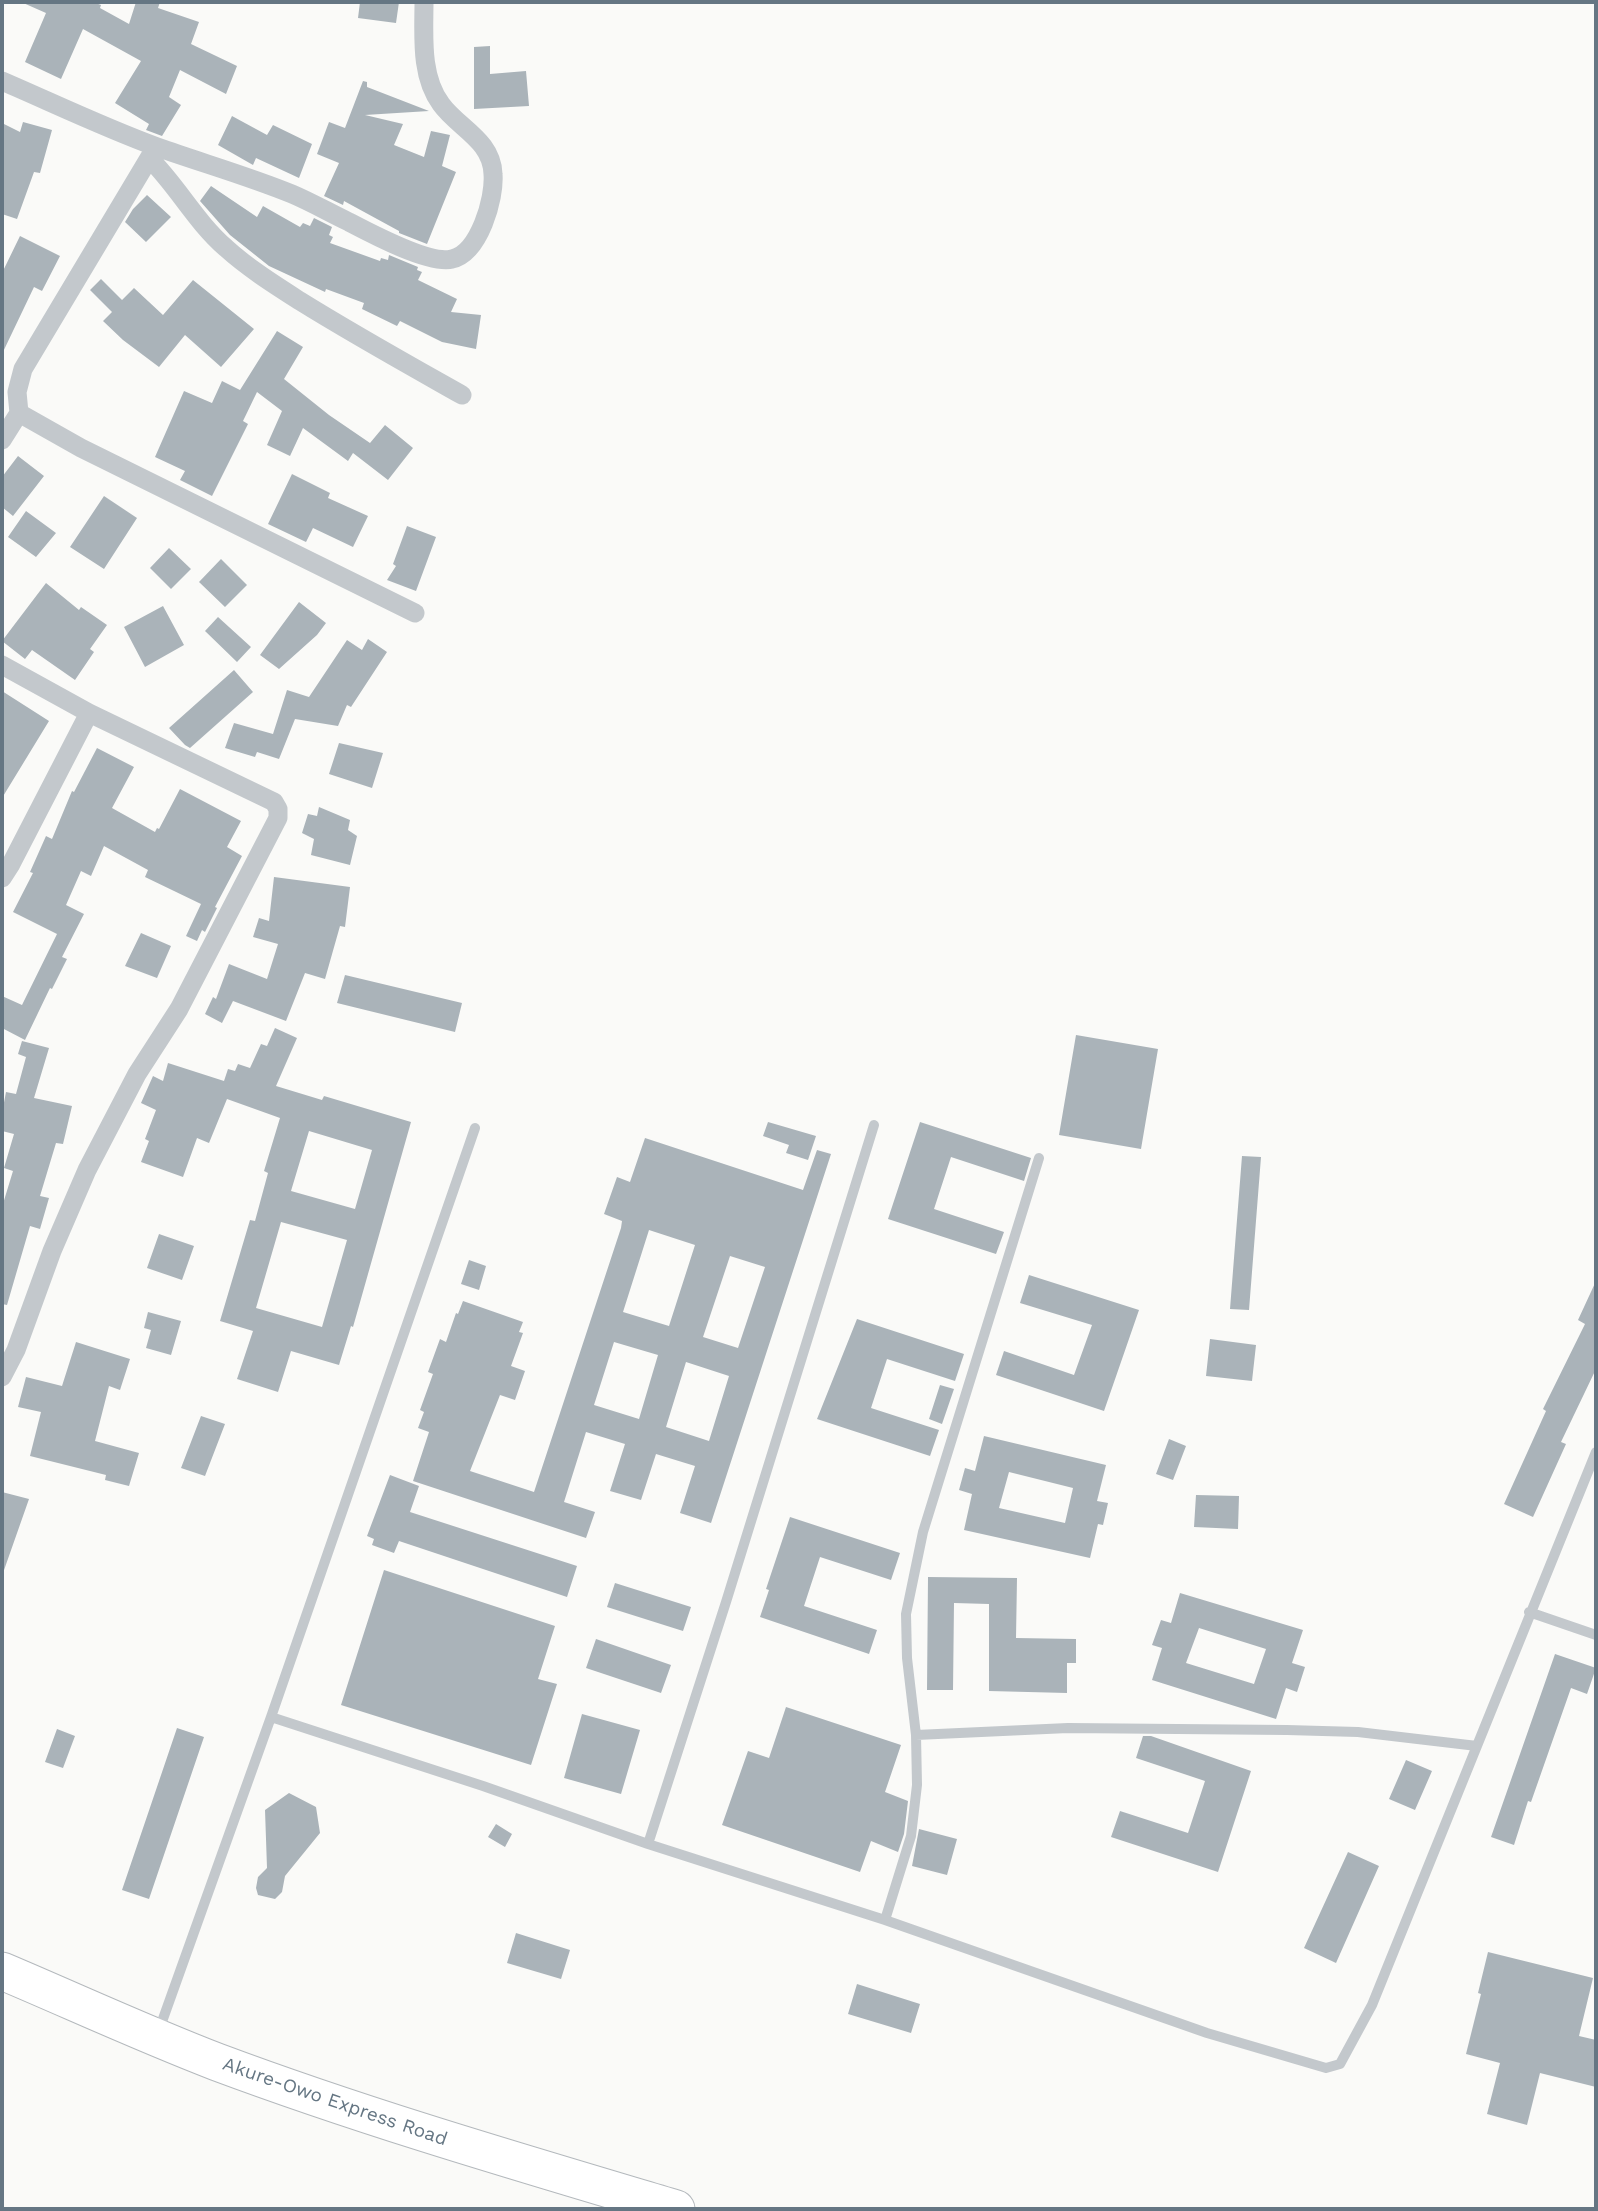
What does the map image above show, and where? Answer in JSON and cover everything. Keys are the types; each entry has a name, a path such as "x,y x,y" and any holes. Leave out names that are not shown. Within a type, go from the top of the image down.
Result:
{"highway":[{"name":"Akure-Owo Express Road","path":"2,1971 157,2037 285,2087 454,2142 676,2209"}],"street":[{"path":"2,81 153,153 293,195 394,244 423,255 450,260 464,254 476,240 487,212 494,175 490,158 480,142 441,104 428,77 424,47 424,2"},
{"path":"153,153 163,172 200,223 227,249 273,284 334,322 462,395"},
{"path":"2,440 19,412 18,392 23,369 153,153"},
{"path":"19,412 81,448 415,613"},
{"path":"2,665 89,713 274,802 278,809 278,818 179,1009 137,1073 87,1170 52,1251 16,1350 2,1377"},
{"path":"2,877 23,842 89,713"}],"lane":[{"path":"648,1844 874,1125"},
{"path":"157,2037 475,1128"},
{"path":"885,1920 911,1836 917,1785 916,1735 907,1657 906,1614 927,1518 1039,1158"},
{"path":"271,1717 648,1844 885,1920 1207,2033 1326,2068 1334,2067 1340,2064 1371,2005 1596,1452"},
{"path":"1529,1612 1596,1635"},
{"path":"916,1735 1068,1728 1287,1730 1358,1732 1477,1746"}],"building":[{"path":"21,2 93,2 129,24 136,2 160,2 158,8 199,22 191,44 237,66 226,94 180,70 169,97 181,105 162,136 146,130 149,124 115,103 141,61 83,29 61,79 25,62 46,13"},
{"path":"360,2 399,2 396,23 358,18"},
{"path":"490,46 490,74 526,71 529,106 474,109 474,47"},
{"path":"363,81 367,82 367,87 429,111 365,115 403,124 394,145 424,157 431,131 450,135 442,166 456,172 427,244 399,233 344,201 343,205 324,196 339,163 317,154 329,122 345,128"},
{"path":"232,116 267,135 273,125 312,144 299,178 256,158 253,165 218,145"},
{"path":"23,122 52,130 40,173 34,172 17,219 2,214 2,123 20,132"},
{"path":"211,186 257,217 263,206 300,227 303,223 310,226 314,218 332,227 329,235 333,237 330,243 380,261 381,258 388,260 389,255 418,267 417,270 422,272 418,280 457,299 451,312 481,315 476,349 442,342 400,321 397,326 362,309 364,303 326,289 325,292 269,266 230,235 200,201"},
{"path":"147,195 171,217 146,242 125,222"},
{"path":"20,236 60,256 42,291 34,287 2,354 2,273"},
{"path":"101,279 122,300 134,288 163,315 193,280 254,329 221,367 185,335 159,367 103,321 112,312 90,290"},
{"path":"277,331 303,347 284,379 370,443 385,425 413,448 388,480 353,453 348,461 303,428 290,456 267,445 282,411 257,392 243,421 248,424 212,496 180,480 185,471 155,457 184,391 212,403 222,381 240,390"},
{"path":"18,456 44,476 13,516 2,507 2,477"},
{"path":"292,474 330,493 328,498 368,516 353,547 313,528 306,542 268,524"},
{"path":"104,496 137,518 104,569 70,547"},
{"path":"26,511 56,533 36,557 8,537"},
{"path":"407,526 436,537 416,591 387,580 396,566 393,564"},
{"path":"169,548 191,569 171,589 150,568"},
{"path":"221,559 247,585 225,607 199,582"},
{"path":"46,583 79,610 81,607 107,625 90,649 94,652 75,680 32,650 25,659 2,641"},
{"path":"299,602 326,623 317,635 279,669 260,655"},
{"path":"163,606 184,645 145,667 124,627"},
{"path":"218,617 251,647 237,662 205,631"},
{"path":"368,639 387,652 351,707 347,705 338,726 295,719 279,759 257,752 255,757 225,748 234,723 273,734 287,690 309,697 347,640 362,650"},
{"path":"234,670 253,692 190,748 185,745 169,728"},
{"path":"2,691 49,721 2,798"},
{"path":"339,743 383,753 372,788 329,774"},
{"path":"97,748 134,767 112,808 155,832 180,789 241,821 227,847 242,856 205,932 202,930 197,941 186,936 201,904 145,877 148,870 104,846 91,876 81,871 66,905 84,914 62,957 67,959 25,1040 2,1028 2,996 22,1005 57,934 13,912 33,873 30,872 46,836 52,839 72,791 74,792"},
{"path":"319,807 350,820 348,830 357,836 350,865 311,855 314,839 302,833 308,814 317,816"},
{"path":"274,877 350,887 345,927 340,926 325,979 305,973 286,1021 233,1001 222,1023 205,1014 213,997 216,999 229,964 267,979 278,944 253,937 259,918 269,921"},
{"path":"141,933 171,946 157,978 125,966"},
{"path":"345,975 462,1003 455,1032 337,1003"},
{"path":"275,1028 297,1038 276,1086 322,1100 324,1096 411,1122 353,1327 351,1326 339,1365 291,1351 278,1392 237,1379 253,1331 220,1321 250,1220 255,1221 268,1173 264,1171 280,1118 227,1099 209,1143 197,1138 183,1177 141,1162 149,1141 145,1139 156,1110 141,1103 153,1076 163,1081 168,1063 224,1081 228,1069 235,1071 238,1064 250,1068 261,1044 267,1046","holes":["309,1131 372,1150 355,1209 291,1191","281,1222 347,1240 322,1327 256,1308"]},
{"path":"1076,1035 1158,1049 1141,1149 1059,1135"},
{"path":"22,1041 49,1048 34,1098 72,1106 63,1144 56,1143 40,1196 49,1198 40,1229 30,1226 7,1305 2,1304 2,1207 13,1171 4,1168 14,1134 2,1131 2,1113 6,1092 16,1094 26,1057 18,1054"},
{"path":"768,1122 816,1136 808,1160 786,1153 789,1145 763,1136"},
{"path":"920,1122 1031,1158 1024,1181 951,1157 934,1209 1004,1232 996,1254 888,1219"},
{"path":"645,1138 803,1190 817,1150 831,1154 711,1523 680,1513 695,1466 656,1454 641,1500 610,1491 625,1444 586,1432 564,1502 595,1512 586,1538 413,1481 429,1432 418,1428 424,1412 420,1410 433,1374 428,1372 440,1339 446,1342 463,1301 523,1322 519,1332 523,1333 511,1366 525,1371 515,1400 500,1395 470,1471 534,1492 621,1228 622,1221 604,1214 617,1177 630,1182","holes":["649,1230 695,1245 669,1326 623,1312","730,1256 765,1267 738,1348 703,1337","614,1342 658,1355 639,1419 594,1405","686,1362 729,1376 709,1441 666,1427"]},
{"path":"1242,1156 1261,1157 1249,1310 1230,1309"},
{"path":"159,1234 194,1246 182,1280 147,1268"},
{"path":"469,1260 486,1266 479,1290 461,1284"},
{"path":"1029,1275 1139,1310 1104,1411 996,1375 1004,1351 1074,1375 1092,1325 1020,1303"},
{"path":"1596,1281 1596,1369 1561,1442 1566,1444 1533,1517 1504,1504 1546,1411 1543,1409 1585,1324 1578,1320"},
{"path":"148,1312 181,1321 171,1355 146,1348 151,1330 144,1328"},
{"path":"857,1319 964,1354 955,1381 887,1359 871,1408 939,1430 930,1456 817,1419"},
{"path":"1210,1339 1256,1345 1252,1381 1206,1376"},
{"path":"76,1342 130,1359 120,1390 109,1386 95,1441 139,1453 129,1486 105,1480 106,1475 30,1456 41,1412 18,1407 26,1377 62,1386"},
{"path":"940,1385 954,1389 942,1424 929,1419"},
{"path":"201,1416 225,1424 205,1476 181,1468"},
{"path":"984,1436 1106,1465 1097,1501 1108,1503 1103,1525 1098,1524 1090,1558 964,1530 972,1494 959,1490 965,1468 975,1471","holes":["1009,1472 1073,1488 1065,1523 999,1508"]},
{"path":"1169,1439 1186,1446 1173,1480 1156,1474"},
{"path":"390,1475 419,1486 410,1512 577,1566 567,1597 399,1541 394,1553 372,1545 374,1539 367,1536"},
{"path":"2,1492 29,1499 3,1573 2,1572"},
{"path":"1196,1495 1239,1496 1238,1529 1194,1527"},
{"path":"790,1517 900,1553 891,1580 820,1557 804,1606 877,1630 869,1654 760,1617 769,1590 766,1589"},
{"path":"384,1570 555,1626 538,1679 557,1684 531,1765 341,1705"},
{"path":"928,1577 1017,1578 1016,1638 1076,1639 1076,1663 1067,1663 1067,1693 989,1691 989,1604 954,1603 953,1690 927,1690"},
{"path":"615,1583 691,1607 683,1631 607,1607"},
{"path":"1180,1593 1303,1630 1292,1663 1305,1667 1297,1692 1286,1688 1276,1719 1152,1680 1162,1648 1152,1645 1161,1620 1171,1623","holes":["1199,1628 1266,1649 1254,1684 1186,1663"]},
{"path":"596,1639 671,1665 661,1693 586,1668"},
{"path":"1555,1654 1596,1668 1587,1694 1571,1688 1514,1845 1491,1837"},
{"path":"786,1707 901,1745 885,1792 908,1801 904,1834 898,1852 871,1841 860,1872 722,1825 748,1751 769,1758"},
{"path":"582,1714 640,1730 621,1794 564,1778"},
{"path":"177,1728 204,1737 149,1899 122,1890"},
{"path":"57,1729 75,1736 63,1768 45,1762"},
{"path":"1143,1736 1151,1736 1251,1771 1218,1872 1111,1837 1120,1811 1188,1833 1205,1781 1136,1758"},
{"path":"1406,1760 1432,1771 1415,1810 1389,1799"},
{"path":"289,1793 316,1807 320,1833 285,1876 282,1892 275,1899 258,1895 256,1888 258,1877 267,1868 265,1810"},
{"path":"496,1824 512,1834 505,1847 488,1837"},
{"path":"919,1829 957,1839 947,1875 912,1866"},
{"path":"1348,1852 1379,1866 1336,1963 1304,1948"},
{"path":"516,1933 570,1950 561,1979 507,1963"},
{"path":"1488,1952 1593,1978 1579,2036 1596,2040 1596,2087 1540,2073 1527,2125 1487,2114 1500,2063 1466,2054"},
{"path":"857,1984 920,2004 911,2033 848,2014"}]}
